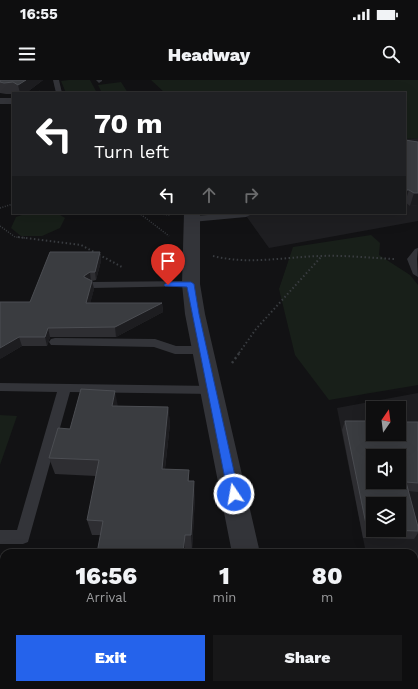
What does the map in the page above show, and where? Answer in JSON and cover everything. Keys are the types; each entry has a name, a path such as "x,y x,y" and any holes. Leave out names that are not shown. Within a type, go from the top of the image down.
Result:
{"street":[{"path":"0,101 12,101"},
{"path":"192,216 191,284 245,549"}],"lane":[{"path":"56,80 59,92"},
{"path":"192,216 246,215"},
{"path":"418,251 412,259 418,274"},
{"path":"92,285 191,284"},
{"path":"55,342 154,343 175,350 204,350"},
{"path":"0,387 213,390"},
{"path":"0,537 23,537 65,387"}],"path":[{"path":"0,208 12,204"},
{"path":"140,214 182,245 192,250 216,257 241,261 321,256 412,259"},
{"path":"0,226 15,238 81,245 125,269"},
{"path":"213,390 256,329 321,256"}],"shaded area":[{"path":"90,80 96,92 66,92 61,81"},
{"path":"151,80 418,80 418,138 406,139 406,92 164,92"},
{"path":"121,82 127,92 102,92 98,85"},
{"path":"418,138 418,221 269,248 245,214 406,214 406,139"},
{"path":"25,214 59,214 65,218 60,228 42,236 21,236 11,228 16,217"},
{"path":"371,235 380,243 379,255 410,275 418,285 418,385 329,400 295,355 279,289 293,247"},
{"path":"418,393 418,549 365,549 337,408 366,403 366,441 406,441 406,401 375,401"},
{"path":"0,415 17,416 0,465"}],"building":[{"path":"0,80 26,80 18,85 13,82 0,82"},
{"path":"406,140 418,142 418,193 414,193 406,190"},
{"path":"50,252 100,252 95,272 90,272 84,276 92,281 86,303 162,303 115,327 48,328 45,337 19,337 0,348 0,302 30,302"},
{"path":"81,389 115,391 112,406 168,407 162,469 189,470 188,481 194,481 191,535 185,535 183,549 98,549 103,521 87,520 99,460 49,458 58,428 70,429"},
{"path":"345,421 366,421 366,441 406,441 406,422 418,422 418,483 406,482 418,531 406,531 406,497 366,497 366,524"}],"route":[{"path":"168,285 191,284 195,314 213,390 234,494"}]}
